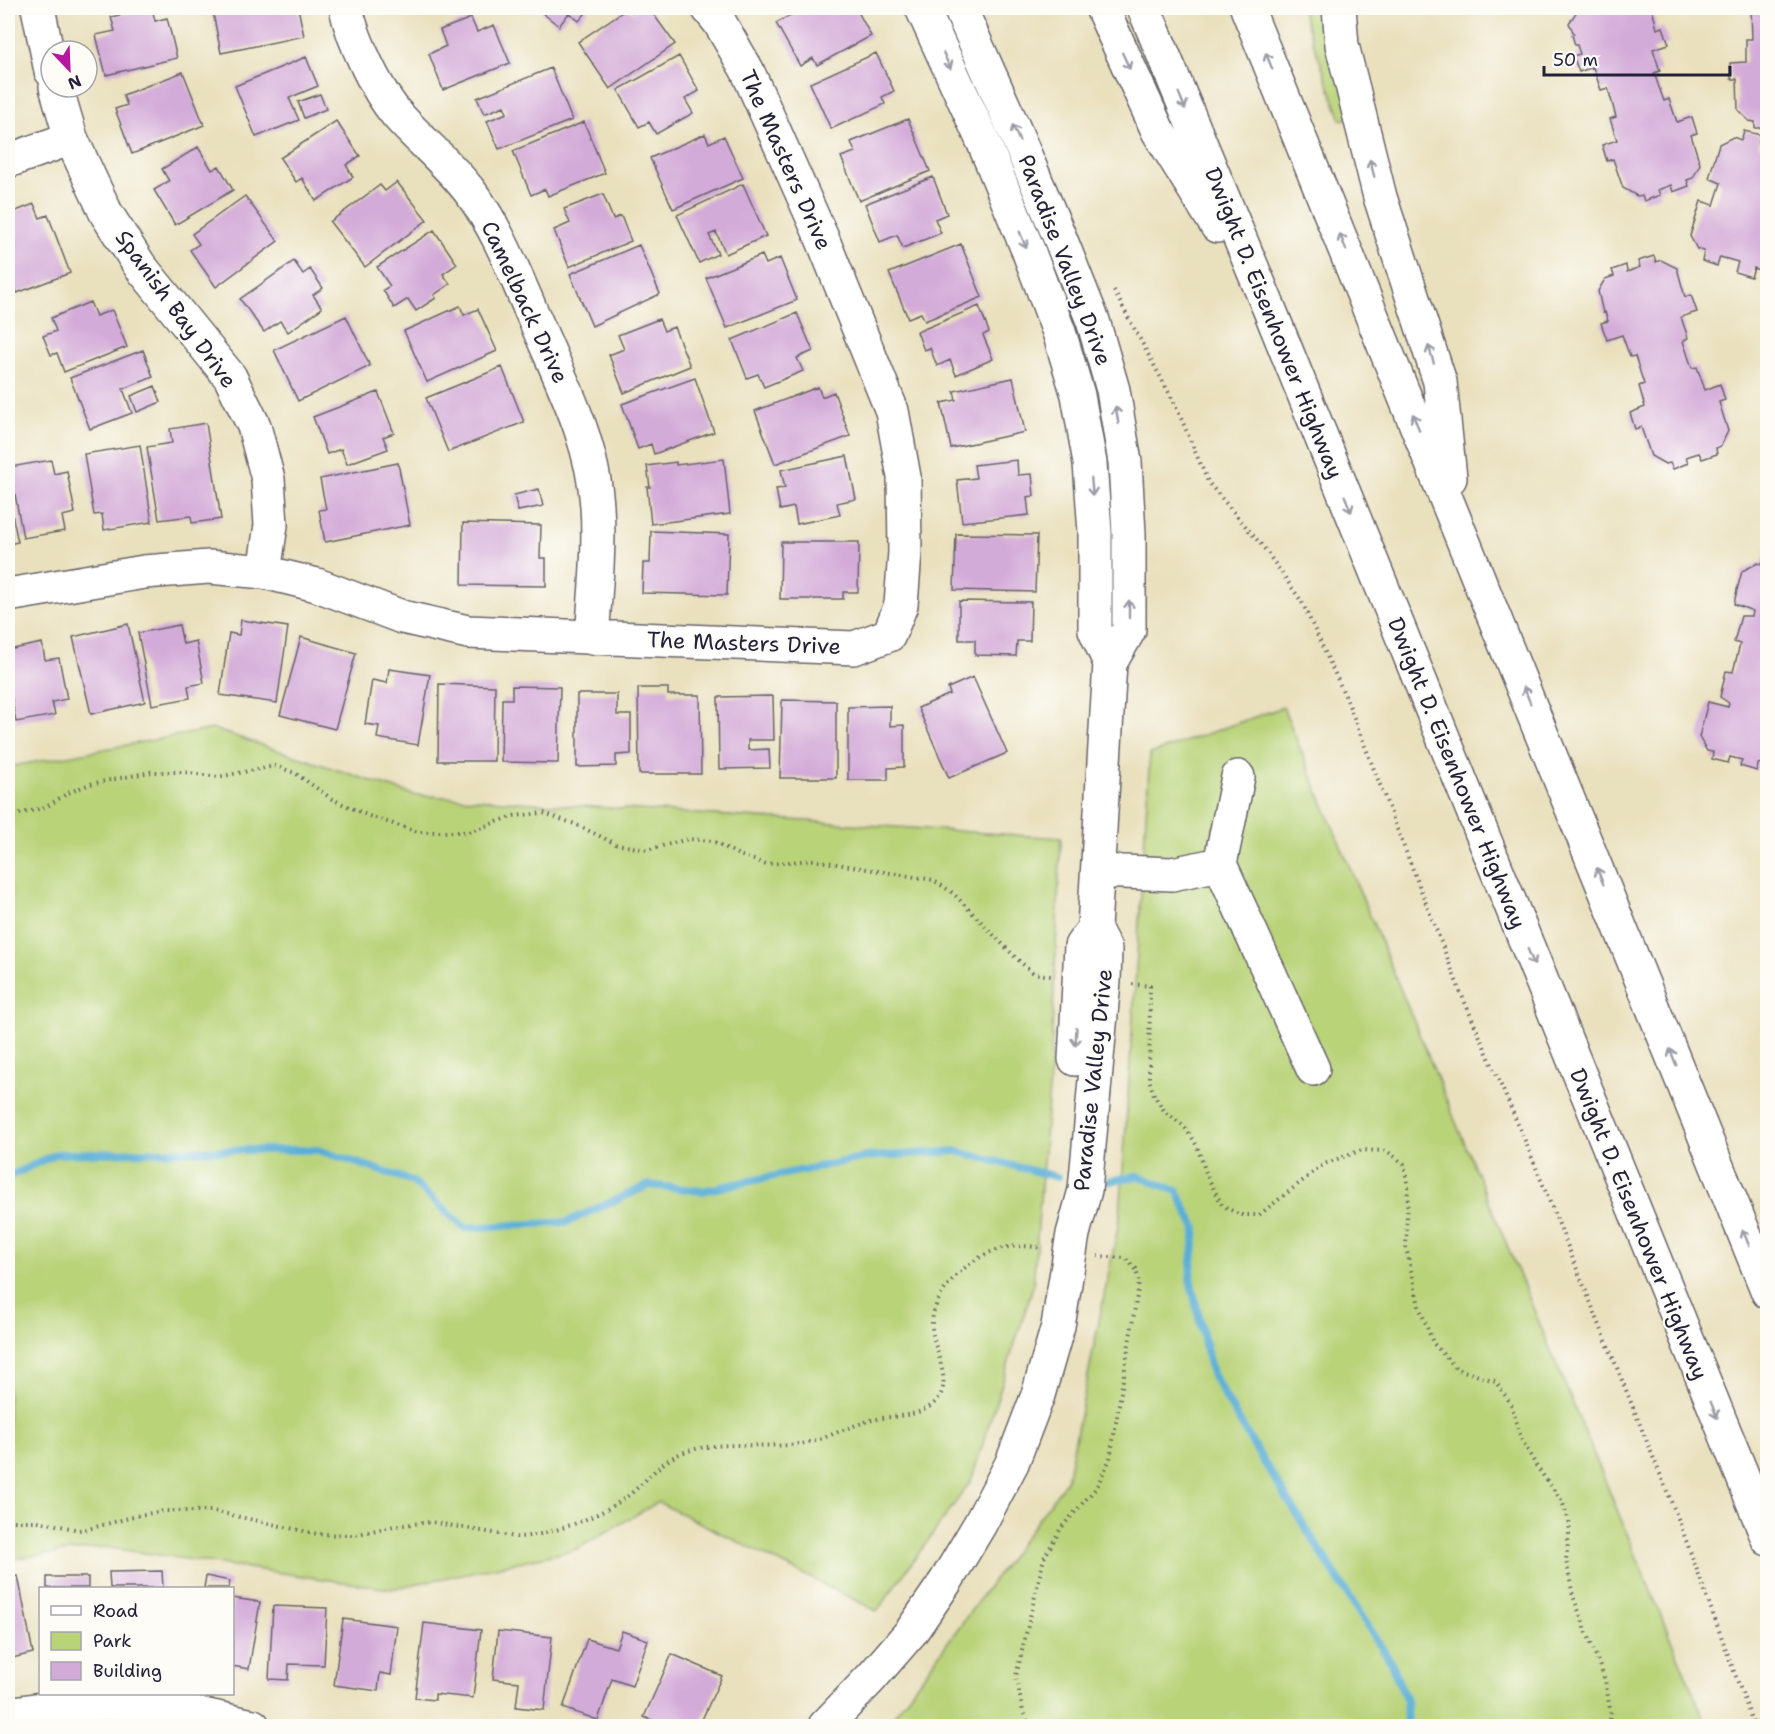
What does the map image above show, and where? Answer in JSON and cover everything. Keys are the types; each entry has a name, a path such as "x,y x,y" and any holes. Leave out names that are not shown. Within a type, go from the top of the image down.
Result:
{"main road":[{"path":"38,8 44,39"},
{"name":"Camelback Drive","path":"346,8 350,26 371,74 399,118 470,192 496,233 571,404 590,459 597,506 596,582 592,638"},
{"name":"The Masters Drive","path":"8,595 144,572 209,567 264,572 317,585 402,617 468,632 854,648 890,635 901,605 905,552 904,477 892,411 822,238 747,70 720,23 708,8"},
{"name":"Paradise Valley Drive","path":"922,8 983,141 1028,250 1059,332 1078,395 1090,463 1095,532 1095,630 1110,663"},
{"name":"Paradise Valley Drive","path":"825,1726 872,1678 911,1632 958,1562 1012,1463 1038,1395 1058,1326 1071,1246 1085,1190 1104,981 1106,949 1094,928 1110,663 1129,630 1129,534 1125,462 1113,390 1093,321 1014,129 960,8"},
{"path":"1102,8 1158,131 1271,313"},
{"name":"Dwight D. Eisenhower Highway","path":"1144,8 1271,313 1767,1539"},
{"path":"1247,8 1767,1292"},
{"path":"1339,8 1342,45 1380,197 1440,382 1454,516"},
{"name":"Spanish Bay Drive","path":"60,99 72,138 106,213 140,266 230,377 254,426 268,479 271,525 264,572"},
{"path":"8,161 72,138"},
{"path":"1238,777 1220,864 1313,1069"},
{"path":"1098,871 1172,874 1220,864"},
{"path":"8,1714 62,1706 125,1703 180,1710 253,1726"}],"path":[{"path":"1113,288 1175,404 1208,482 1264,548 1302,602 1347,700 1460,991 1526,1143 1679,1521 1754,1726"},
{"path":"8,817 46,807 68,793 90,784 150,772 183,772 218,777 275,766 295,773 332,799 369,816 418,832 468,832 514,816 543,813 575,824 616,844 648,849 688,839 713,841 739,855 766,864 813,861 933,880 953,893 1033,974 1058,977"},
{"path":"1123,983 1150,986 1149,1079 1154,1095 1165,1112 1184,1126 1197,1146 1207,1176 1222,1205 1240,1215 1259,1215 1324,1164 1362,1150 1387,1151 1404,1164 1408,1187 1406,1247 1419,1306 1433,1343 1457,1369 1495,1381 1511,1404 1521,1437 1537,1467 1562,1501 1570,1524 1566,1560 1573,1596 1605,1680 1611,1715 1610,1726"},
{"path":"8,1521 38,1521 88,1530 156,1512 203,1510 232,1514 295,1530 337,1536 431,1522 516,1537 552,1532 614,1505 629,1495 661,1465 682,1453 730,1445 801,1443 874,1420 907,1415 927,1408 934,1403 944,1384 931,1325 935,1306 944,1289 963,1270 992,1251 1019,1246 1071,1246 1125,1258 1136,1269 1139,1283 1110,1459 1096,1488 1061,1528 1044,1558 1016,1676 1023,1712 1030,1726"}],"green space":[{"path":"1301,8 1329,8 1351,118 1341,120"},
{"path":"1283,707 1707,1726 887,1725 1067,1480 1120,1217 1150,754"},
{"path":"213,729 414,795 1061,838 1050,1076 1033,1286 971,1481 877,1611 658,1502 575,1550 391,1589 104,1547 8,1559 8,767"}],"building":[{"path":"152,8 155,21 167,18 177,58 106,75 99,39 96,35 115,31 111,17"},
{"path":"212,8 292,8 292,10 298,8 304,36 221,53"},
{"path":"545,8 590,8 579,21 569,13 559,26 541,12"},
{"path":"628,8 633,13 640,8 649,8 675,44 610,89 578,42"},
{"path":"804,8 856,8 871,36 817,65 813,58 800,66 776,23"},
{"path":"1585,8 1652,8 1657,29 1663,27 1669,44 1653,49 1660,71 1654,73 1664,101 1669,99 1677,122 1692,117 1697,133 1691,135 1700,164 1693,178 1687,180 1689,186 1673,192 1671,185 1658,190 1660,195 1644,201 1642,195 1637,196 1623,188 1613,159 1607,161 1602,145 1617,140 1610,119 1616,117 1608,88 1601,90 1593,67 1579,72 1573,56 1580,54 1569,23 1577,11"},
{"path":"1751,8 1768,8 1768,128 1755,128 1755,122 1749,121 1738,110 1737,79 1731,79 1730,63 1746,62 1746,39 1752,39"},
{"path":"471,18 477,32 494,25 510,63 443,90 429,54 446,46 440,30"},
{"path":"876,53 894,91 882,97 885,104 831,129 810,83"},
{"path":"679,56 699,91 685,99 693,113 656,134 649,122 639,127 618,90"},
{"path":"306,57 318,86 289,98 299,120 256,137 235,86"},
{"path":"551,68 572,120 499,149 487,121 507,113 504,106 484,114 477,98"},
{"path":"183,72 204,125 132,154 115,109 127,105 123,95"},
{"path":"320,94 326,109 304,118 298,102"},
{"path":"908,119 930,171 859,201 841,157 855,152 851,142"},
{"path":"336,121 360,156 346,165 353,177 316,201 302,178 296,182 280,158"},
{"path":"584,122 605,173 548,196 545,189 531,195 513,151"},
{"path":"1744,131 1761,135 1758,145 1768,147 1768,268 1762,271 1754,268 1751,277 1735,272 1738,262 1720,257 1717,266 1702,261 1704,251 1697,249 1690,236 1701,201 1714,205 1721,183 1709,178 1719,144 1733,137 1741,140"},
{"path":"705,134 709,143 724,136 743,178 673,209 650,158"},
{"path":"198,147 212,170 219,166 233,190 175,225 154,190 169,181 162,169"},
{"path":"933,177 947,214 935,219 941,233 903,248 897,235 880,242 865,204"},
{"path":"397,182 427,220 365,267 330,222 380,185 385,191"},
{"path":"743,184 766,236 726,254 716,232 709,235 718,254 699,263 677,215"},
{"path":"603,194 613,219 621,216 631,241 569,267 554,230 570,223 564,209"},
{"path":"245,196 278,241 216,287 190,250 199,244 192,234"},
{"path":"34,204 40,218 48,215 70,273 17,293 8,268 8,214"},
{"path":"434,230 457,264 443,274 450,284 434,295 436,298 416,311 408,299 394,308 383,290 390,286 377,267"},
{"path":"961,244 982,297 925,321 921,313 908,318 889,273"},
{"path":"639,245 660,294 592,326 570,274"},
{"path":"762,255 766,264 780,258 797,300 727,328 706,278"},
{"path":"1654,256 1656,262 1661,260 1677,268 1685,297 1691,295 1697,312 1681,317 1688,338 1683,341 1692,368 1697,367 1705,390 1720,384 1725,400 1719,402 1728,431 1721,446 1716,448 1717,454 1702,459 1699,453 1686,457 1688,463 1673,469 1670,463 1665,464 1651,456 1641,427 1635,429 1630,413 1645,407 1639,386 1644,384 1635,356 1630,357 1622,335 1607,340 1601,323 1608,321 1605,312 1603,313 1598,291 1605,279 1614,276 1612,270 1626,265 1627,272 1640,267 1638,261"},
{"path":"294,261 303,274 310,269 323,288 313,295 322,308 288,332 280,321 264,332 240,299"},
{"path":"90,302 96,316 112,310 127,347 64,372 57,353 51,355 43,336 56,331 51,318"},
{"path":"460,306 464,315 478,309 497,351 427,382 404,331"},
{"path":"979,306 989,332 983,335 993,359 956,375 950,360 937,366 930,348 924,350 917,332"},
{"path":"797,313 813,351 797,358 803,371 764,387 758,374 747,378 732,340"},
{"path":"346,316 370,366 298,401 274,350"},
{"path":"659,319 664,331 674,327 690,366 624,393 609,355 624,349 618,335"},
{"path":"143,350 153,377 123,389 132,413 90,429 70,378"},
{"path":"502,367 524,422 448,452 426,398"},
{"path":"695,378 714,432 654,454 651,444 638,449 622,404"},
{"path":"1013,378 1025,432 951,448 941,403 956,400 954,391"},
{"path":"155,386 161,402 137,412 131,396"},
{"path":"818,387 822,397 834,392 850,436 775,464 755,411"},
{"path":"378,392 394,433 383,437 388,449 347,464 341,449 327,454 313,417"},
{"path":"206,423 221,519 192,523 191,516 159,520 147,447 172,443 170,429"},
{"path":"140,445 152,522 104,530 102,514 94,515 84,454"},
{"path":"847,456 856,499 837,503 840,515 797,524 794,507 780,510 776,489 785,488 781,470"},
{"path":"724,459 730,514 651,524 647,466"},
{"path":"51,460 54,474 67,471 75,513 62,516 65,531 23,538 10,467"},
{"path":"1017,460 1018,475 1032,474 1034,496 1027,497 1029,515 962,522 957,480 976,478 974,465"},
{"path":"398,463 410,525 325,542 319,510 326,509 320,479"},
{"path":"539,489 543,506 518,511 514,495"},
{"path":"8,495 18,542 8,544"},
{"path":"463,523 541,525 540,558 546,558 546,586 462,585"},
{"path":"651,531 729,534 727,595 642,593 643,563 650,563"},
{"path":"956,534 1037,535 1035,592 954,590"},
{"path":"781,542 859,542 858,592 843,592 843,599 780,599"},
{"path":"1764,558 1768,558 1768,711 1764,717 1768,718 1768,761 1758,764 1757,771 1740,766 1742,760 1730,757 1728,763 1712,759 1713,752 1707,751 1699,737 1708,702 1728,707 1729,703 1720,697 1726,671 1733,672 1740,644 1734,642 1741,616 1752,616 1753,611 1734,604 1737,590 1742,571 1758,563 1762,564"},
{"path":"959,601 1031,602 1030,641 1017,641 1016,656 975,655 975,640 959,640"},
{"path":"241,620 288,627 277,703 220,695 229,633 239,635"},
{"path":"128,624 145,702 91,714 73,637"},
{"path":"179,625 183,644 196,641 204,683 188,686 190,698 152,705 138,633"},
{"path":"301,637 356,653 335,729 280,715"},
{"path":"42,643 45,660 59,658 67,699 52,702 55,715 16,722 8,679 8,650"},
{"path":"389,669 430,675 418,745 377,738 379,726 365,724 372,680 387,683"},
{"path":"973,677 1007,753 949,778 918,708 950,694 948,688"},
{"path":"439,684 495,686 494,761 438,761"},
{"path":"512,686 560,687 558,763 501,762 502,699 512,699"},
{"path":"638,688 668,688 668,695 700,695 701,774 639,774"},
{"path":"577,694 617,694 617,715 631,715 631,754 616,755 616,766 577,767"},
{"path":"773,696 774,740 748,740 748,750 769,749 770,768 719,769 718,697"},
{"path":"782,700 836,701 836,778 780,778"},
{"path":"890,706 890,726 904,725 904,767 888,768 888,780 848,780 848,707"},
{"path":"162,1571 163,1587 110,1587 109,1572"},
{"path":"18,1576 33,1653 8,1659 8,1578"},
{"path":"206,1576 230,1581 229,1587 204,1587"},
{"path":"47,1577 88,1577 88,1587 47,1587"},
{"path":"234,1598 260,1602 249,1669 234,1666"},
{"path":"273,1606 327,1608 324,1665 289,1664 288,1680 269,1679"},
{"path":"343,1619 397,1626 391,1675 380,1673 378,1691 334,1685"},
{"path":"424,1623 481,1630 473,1698 435,1694 435,1700 415,1698"},
{"path":"498,1631 552,1637 544,1710 516,1707 519,1682 493,1679"},
{"path":"622,1631 648,1640 632,1686 612,1679 598,1720 563,1708 587,1639 616,1648"},
{"path":"672,1654 722,1676 699,1726 666,1726 644,1717"}],"waterway":[{"path":"8,1177 56,1154 318,1150 412,1181 465,1228 567,1222 649,1185 702,1191 866,1157 956,1151 1057,1177"},
{"path":"1109,1181 1138,1176 1177,1191 1196,1229 1190,1278 1212,1374 1255,1448 1390,1661 1406,1699 1407,1726"}]}
